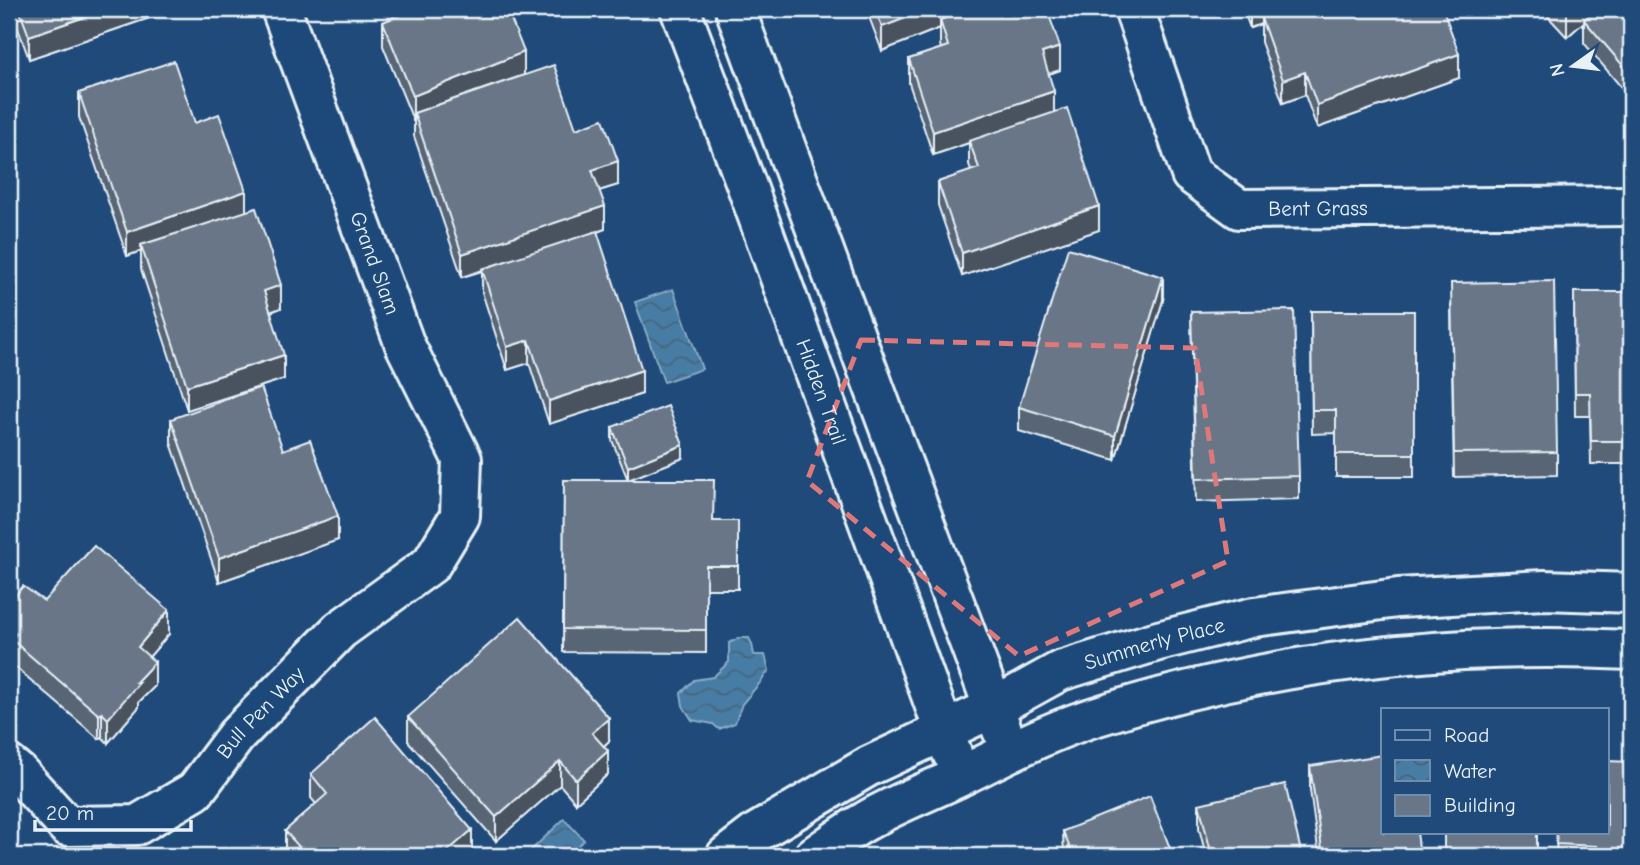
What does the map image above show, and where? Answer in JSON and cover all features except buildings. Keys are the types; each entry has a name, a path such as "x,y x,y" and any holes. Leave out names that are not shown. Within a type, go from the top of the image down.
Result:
{"street":[{"name":"Grand Slam","path":"281,9 405,345 462,460 460,516"},
{"name":"Hidden Trail","path":"680,9 961,776"},
{"path":"735,9 1011,751"},
{"name":"Bent Grass","path":"1134,9 1191,174 1239,208 1631,206"},
{"name":"Bull Pen Way","path":"9,765 67,826 137,825 195,791 236,736 340,630 431,564 460,516"},
{"name":"Summerly Place","path":"726,856 756,833 869,766 993,708 1060,671 1158,641 1254,617 1398,598 1544,590 1631,593"},
{"path":"814,856 866,821 1011,751 1086,720 1182,692 1329,662 1467,649 1631,650"}],"highlighted area":[{"path":"861,340 1195,348 1228,561 1019,656 807,481"}],"water":[{"path":"673,289 702,369 664,382 635,302"},
{"path":"740,638 749,638 754,655 765,655 769,670 742,704 735,723 719,729 713,724 692,720 683,706 681,693 694,680 713,677 729,662 729,643"},
{"path":"564,819 584,840 568,856 525,856"}]}
